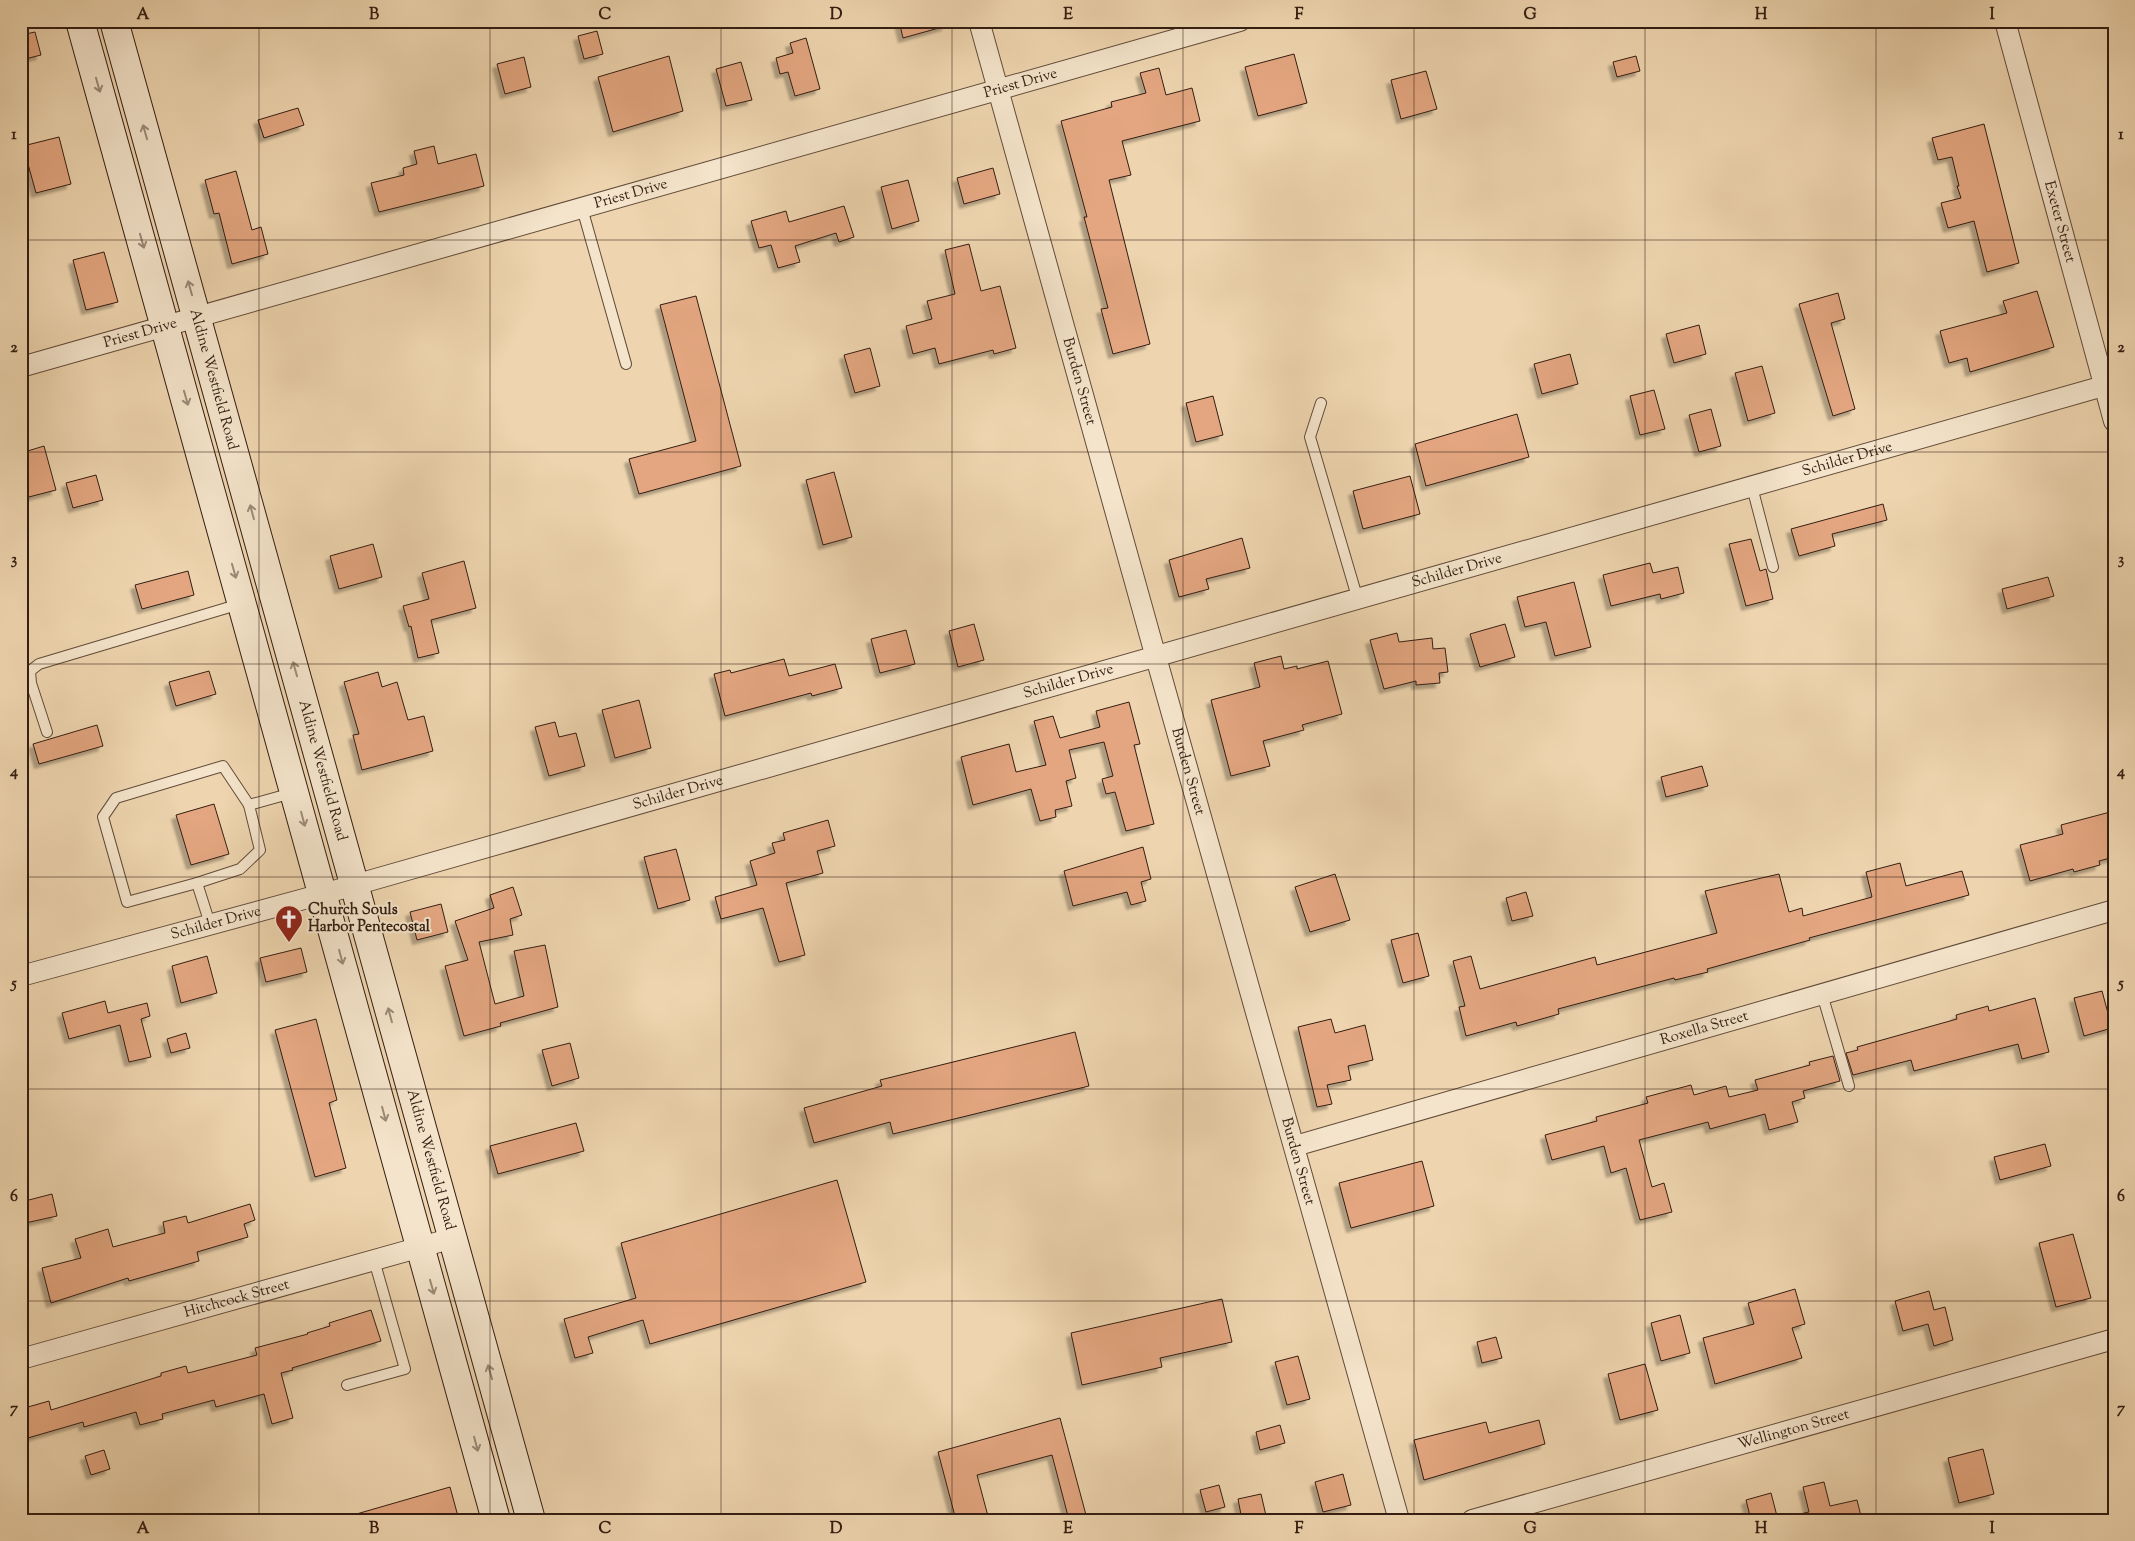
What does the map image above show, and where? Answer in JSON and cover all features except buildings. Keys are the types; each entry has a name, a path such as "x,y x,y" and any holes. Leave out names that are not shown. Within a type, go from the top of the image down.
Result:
{"main road":[{"path":"80,21 245,608 496,1520"},
{"name":"Aldine Westfield Road","path":"114,21 278,604 531,1520"},
{"path":"89,56 121,47"},
{"path":"245,608 278,604"},
{"path":"468,1418 500,1408"}],"street":[{"name":"Burden Street","path":"979,21 1156,657 1296,1146 1399,1520"},
{"name":"Priest Drive","path":"21,367 1240,21"},
{"name":"Exeter Street","path":"2005,21 2109,385 2114,421"},
{"name":"Schilder Drive","path":"21,976 324,893 2109,385"},
{"name":"Roxella Street","path":"1296,1146 2114,910"},
{"name":"Hitchcock Street","path":"21,1359 452,1238"},
{"name":"Wellington Street","path":"1472,1520 2114,1339"}],"lane":[{"path":"582,208 626,364"},
{"path":"1321,403 1310,436 1358,600"},
{"path":"1752,487 1773,566"},
{"path":"47,732 31,682 30,671 39,664 245,608"},
{"path":"223,766 249,805 260,850 240,869 127,902 104,818 116,798 223,766"},
{"path":"249,805 296,792"},
{"path":"197,883 210,924"},
{"path":"1822,994 1850,1086"},
{"path":"347,1385 405,1369 374,1260"}],"place":[{"name":"Church Souls Harbor Pentecostal","path":"289,943"}]}
